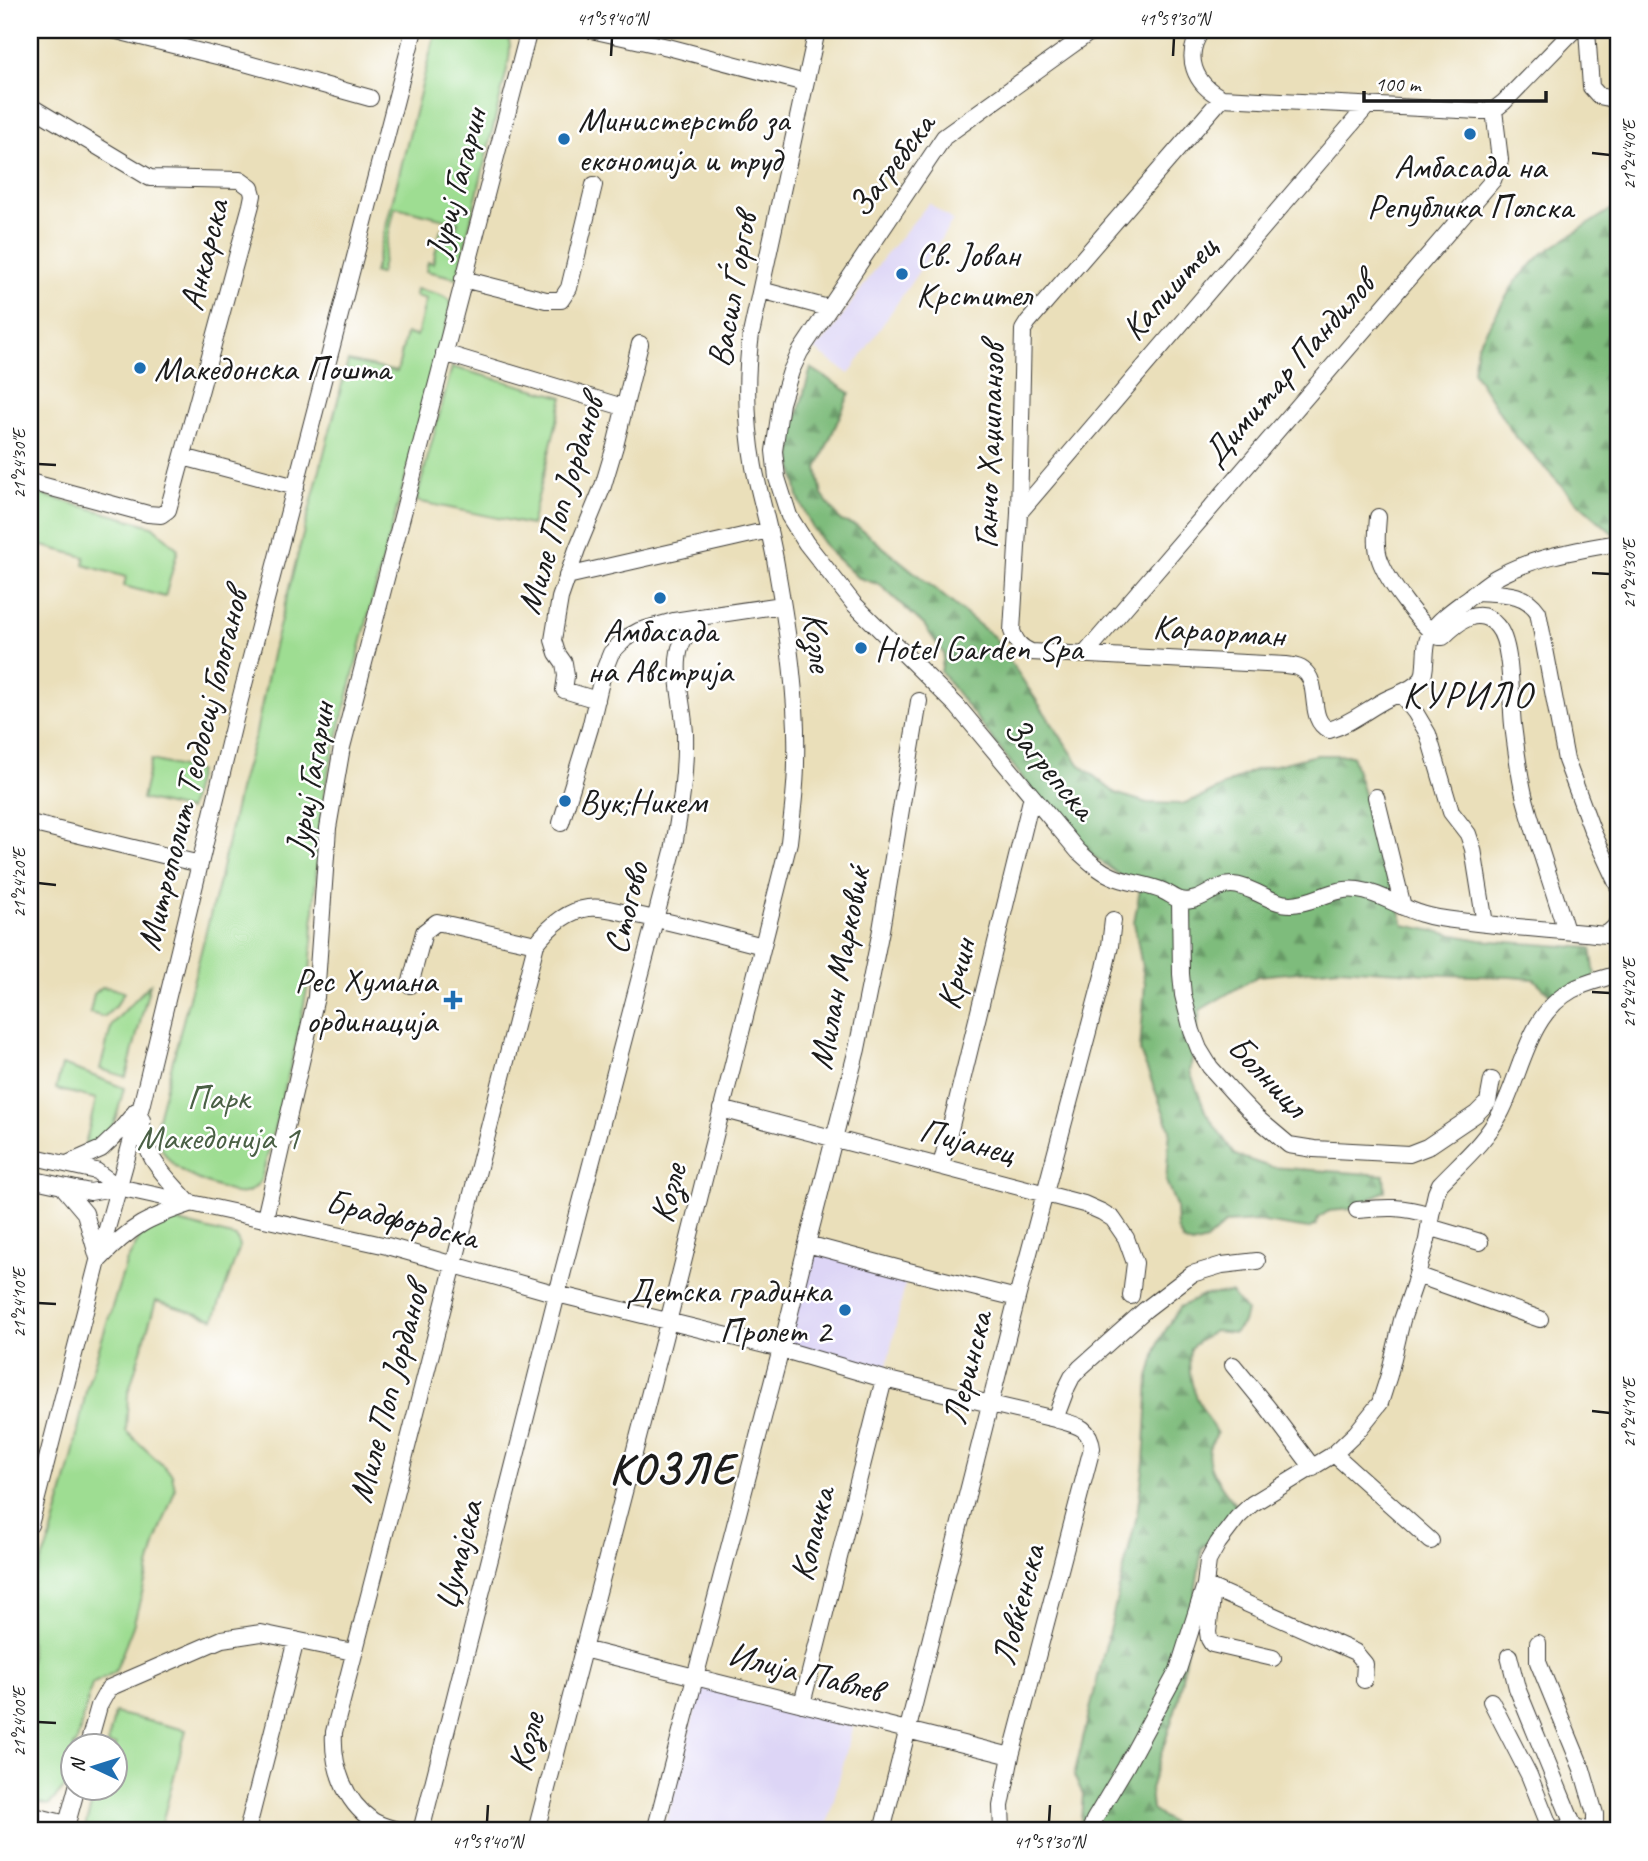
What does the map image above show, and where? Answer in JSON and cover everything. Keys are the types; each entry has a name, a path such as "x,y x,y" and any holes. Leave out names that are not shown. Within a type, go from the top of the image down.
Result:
{"street":[{"path":"113,30 370,98"},
{"name":"Митрополит Теодосиј Гологанов","path":"30,1525 142,1103 200,864 414,30"},
{"name":"Јуриј Гагарин","path":"265,1219 316,997 328,828 342,747 529,30"},
{"path":"591,30 805,83"},
{"name":"Васил Ѓоргов","path":"776,562 755,468 747,406 747,367 751,334 817,30"},
{"name":"Загребска","path":"828,308 944,137 1093,30"},
{"path":"1202,30 1193,44 1191,56 1194,68 1210,92 1222,98 1479,111 1494,110 1504,102 1574,30"},
{"path":"1587,30 1591,87 1599,96 1618,100"},
{"name":"Ганчо Хаџипанзов","path":"1031,652 1021,647 1012,631 1019,513 1023,330 1222,98"},
{"name":"Капиштец","path":"1019,513 1367,105"},
{"name":"Анкарска","path":"30,106 152,178 240,180 249,185 252,191 251,205 170,506 166,512 161,515 128,510 30,482"},
{"name":"Димитар Пандилов","path":"1084,655 1493,180 1500,160 1494,110"},
{"path":"463,279 546,300 561,299 569,288 594,185"},
{"path":"761,289 828,308"},
{"name":"Загрепска","path":"828,308 791,371 776,426 774,451 778,478 789,516 806,543 854,604 957,706 1066,838 1096,867 1113,876 1163,891 1180,901"},
{"name":"Миле Поп Јорданов","path":"597,700 564,690 564,663 553,640 560,598 603,486 640,344"},
{"path":"444,353 623,407"},
{"path":"183,457 296,487"},
{"path":"1378,517 1376,540 1379,559 1397,591 1431,632 1439,638 1443,637 1464,619 1474,616 1490,620 1502,632 1508,658 1513,723 1525,797 1566,931"},
{"path":"567,576 769,530"},
{"path":"1431,632 1454,609 1498,576 1528,562 1555,554 1618,543"},
{"name":"Козле","path":"536,1831 789,842 795,794 795,723 776,562"},
{"path":"1478,592 1516,595 1533,605 1538,612 1566,761 1592,830 1618,886"},
{"path":"561,822 590,728 603,673 611,653 626,638 650,627 782,605"},
{"name":"Стогово","path":"556,1294 673,851 683,790 685,732 678,664 686,635 700,617"},
{"name":"Караорман","path":"1031,652 1298,667 1309,677 1317,716 1324,728 1329,730 1344,726 1386,700 1401,694 1422,678 1425,649 1431,632"},
{"path":"1401,694 1428,734 1451,812 1468,834 1474,849 1485,924"},
{"name":"Милан Марковиќ","path":"655,1831 781,1349 871,988 919,701"},
{"name":"Крчин","path":"941,1166 1032,796"},
{"path":"1376,797 1403,907"},
{"path":"30,823 200,864"},
{"path":"1180,901 1202,897 1222,886 1237,886 1277,902 1291,904 1355,889 1372,892 1422,914 1485,924 1614,932"},
{"name":"Болницл","path":"1180,901 1182,984 1192,1031 1199,1049 1210,1067 1236,1096 1289,1145 1314,1149 1409,1154 1427,1147 1476,1114 1488,1102 1492,1080"},
{"name":"Миле Поп Јорданов","path":"400,1831 379,1824 363,1813 346,1791 336,1766 334,1732 537,944 548,929 564,917 587,908 598,907 763,946"},
{"name":"Леринска","path":"882,1831 1017,1297 1105,968 1113,920"},
{"path":"410,985 424,932 437,922 537,944"},
{"path":"1273,1658 1212,1644 1208,1632 1209,1560 1237,1518 1252,1504 1334,1454 1356,1433 1380,1403 1440,1184 1487,1136 1500,1113 1525,1049 1551,1007 1564,994 1584,984 1618,974"},
{"path":"68,1164 101,1150 142,1103"},
{"path":"98,1261 118,1239 137,1225 156,1215 190,1204 147,1151 142,1131 142,1103"},
{"name":"Пијанец","path":"721,1109 1084,1204 1102,1212 1113,1219 1126,1238 1135,1264 1131,1296"},
{"path":"30,1156 96,1171 118,1187"},
{"path":"30,1179 90,1192 118,1187"},
{"path":"64,1186 85,1213 98,1261"},
{"name":"Брадфордска","path":"118,1187 333,1233 556,1294 668,1321"},
{"path":"1357,1210 1392,1207 1416,1210 1430,1221 1480,1242"},
{"path":"807,1244 1017,1297"},
{"path":"1055,1419 1072,1377 1165,1294 1192,1274 1222,1265 1257,1261"},
{"path":"1417,1275 1540,1319"},
{"name":"Џумајска","path":"421,1831 556,1294"},
{"name":"Ловќенска","path":"668,1321 781,1349 884,1379 1055,1419 1079,1426 1088,1432 1092,1448 1012,1756 1001,1806 1002,1831"},
{"path":"1233,1365 1313,1468"},
{"name":"Копачка","path":"802,1704 884,1379"},
{"path":"1334,1454 1431,1541"},
{"path":"1209,1587 1355,1652 1365,1664 1364,1680"},
{"path":"1090,1831 1178,1670 1209,1587"},
{"path":"92,1731 99,1706 109,1688 222,1639 261,1633 353,1652"},
{"path":"247,1831 296,1640"},
{"path":"1491,1701 1529,1775 1550,1831 1574,1827 1595,1831 1595,1814 1582,1769 1538,1662 1538,1643"},
{"name":"Илија Павлев","path":"583,1650 1012,1756"},
{"path":"1509,1656 1517,1688 1574,1827"},
{"path":"30,1815 66,1828 73,1801"}],"shaded area":[{"path":"929,203 953,221 849,374 814,349 829,335 881,261"},
{"name":"Детска градинка Пролет 2","path":"807,1244 908,1271 884,1379 781,1349"},
{"path":"701,1686 853,1725 826,1831 664,1831"}],"green space":[{"path":"436,30 502,30 508,37 510,46 508,65 457,278 426,271 428,262 433,263 441,229 455,232 458,222 395,207 380,274 374,273"},
{"path":"1618,205 1618,538 1573,498 1514,435 1473,371 1477,346 1515,282 1542,254"},
{"name":"Парк Македонија 1","path":"416,289 448,299 451,302 448,319 326,781 319,831 310,974 296,1045 261,1180 250,1191 235,1193 194,1177 171,1162 158,1138 157,1122 221,873 240,786 256,732 273,650 348,361 397,372 406,334 417,336 426,299 415,296"},
{"path":"452,367 563,397 531,525 416,501"},
{"path":"811,368 850,393 817,468 822,495 841,521 857,526 994,637 1079,764 1115,793 1147,803 1182,804 1204,796 1252,771 1316,755 1352,755 1404,925 1480,940 1591,948 1595,976 1557,1001 1534,979 1339,968 1258,976 1200,1010 1190,1072 1206,1113 1235,1155 1270,1167 1384,1175 1385,1191 1352,1209 1329,1211 1318,1218 1316,1225 1308,1229 1258,1221 1226,1223 1206,1241 1192,1245 1183,1241 1177,1228 1176,1206 1166,1181 1170,1129 1140,1051 1145,984 1134,922 1140,890 1096,858 1064,829 1038,798 941,672 944,654 924,625 880,585 857,577 829,551 812,527 798,497 792,461 793,432"},
{"path":"35,494 152,526 178,549 165,597 124,586 126,577 84,565 85,557 35,544 30,560 30,497"},
{"path":"151,760 198,771 189,810 142,799"},
{"path":"150,984 126,1077 100,1069 112,1024"},
{"path":"102,987 124,992 116,1006 104,1017 90,1013 94,994"},
{"path":"62,1065 124,1088 109,1131 84,1149 96,1099 56,1089"},
{"path":"171,1220 236,1237 240,1246 214,1319 156,1301 128,1394 126,1431 172,1474 175,1490 156,1542 133,1626 115,1672 92,1684 80,1731 60,1731 60,1793 49,1805 30,1801 30,1600 34,1579 50,1540 72,1459 87,1386 126,1263 140,1237 158,1223"},
{"path":"1231,1293 1246,1311 1243,1323 1234,1333 1214,1331 1190,1348 1189,1361 1195,1394 1217,1434 1209,1449 1210,1464 1236,1506 1234,1516 1202,1548 1179,1698 1150,1789 1152,1810 1183,1831 1080,1831 1083,1794 1074,1776 1137,1515 1144,1462 1149,1378 1159,1341 1180,1307 1205,1295"},
{"path":"115,1713 186,1730 160,1831 84,1831 92,1801 130,1801 130,1731 110,1731"}],"place":[{"name":"Амбасада на Република Полска","path":"1470,134"},
{"name":"Министерство за економија и труд","path":"564,139"},
{"name":"Св. Јован Крстител","path":"902,274"},
{"name":"Македонска Пошта","path":"140,368"},
{"name":"Амбасада на Австрија","path":"660,598"},
{"name":"Hotel Garden Spa","path":"861,648"},
{"name":"Вук;Никем","path":"565,801"},
{"name":"Рес Хумана ординација","path":"453,1000"},
{"name":"Детска градинка Пролет 2","path":"845,1310"}],"district":[{"name":"КУРИЛО","path":"1468,694"},
{"name":"КОЗЛЕ","path":"673,1469"}]}
